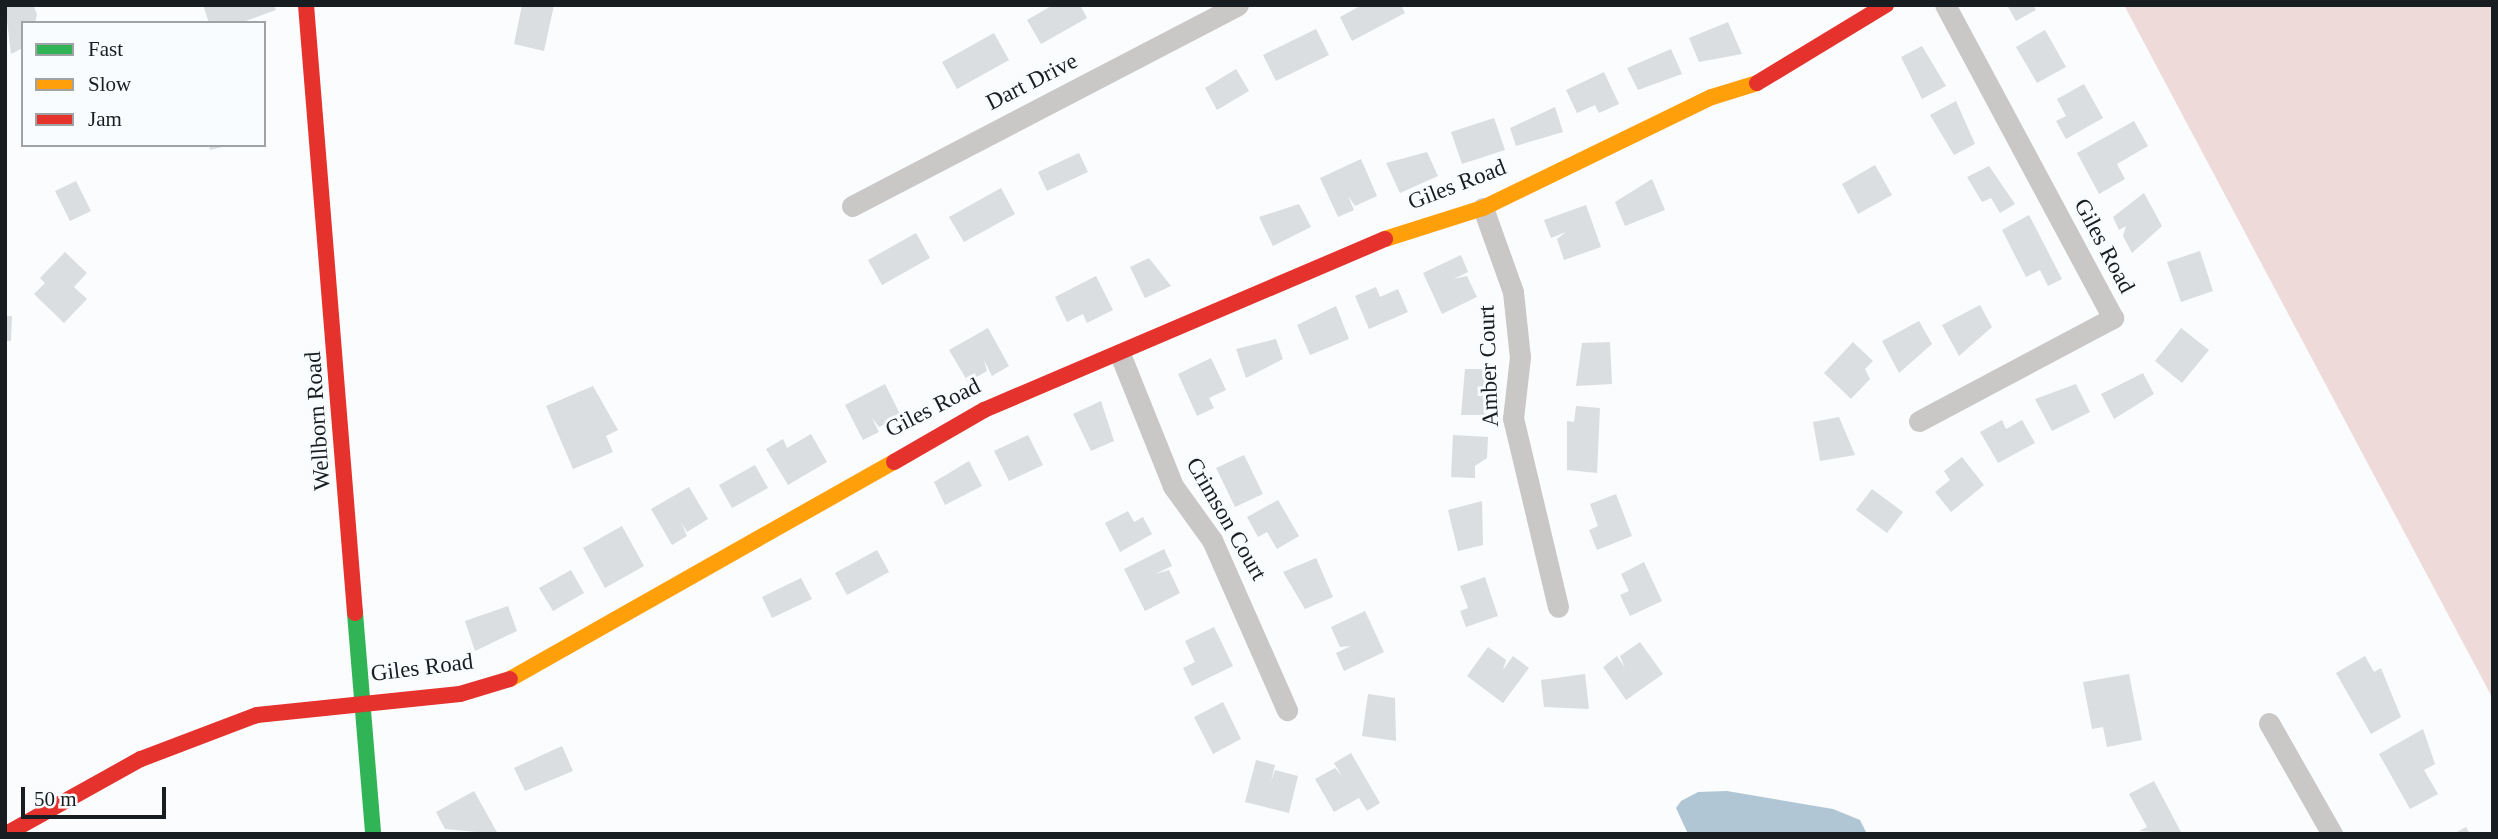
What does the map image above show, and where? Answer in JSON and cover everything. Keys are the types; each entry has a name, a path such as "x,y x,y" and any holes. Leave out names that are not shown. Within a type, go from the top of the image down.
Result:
{"street":[{"name":"Wellborn Road","path":"306,5 366,701 373,834"},
{"name":"Dart Drive","path":"852,206 1238,5"},
{"name":"Giles Road","path":"6,834 188,738 257,715 366,701 460,694 525,675 898,455 984,410 1120,354 1365,245 1483,208 1712,97 1766,80 1886,5"},
{"name":"Giles Road","path":"1919,421 2113,318 1945,5"},
{"name":"Amber Court","path":"1483,208 1513,292 1520,356 1513,418 1558,607"},
{"name":"Crimson Court","path":"1120,354 1173,486 1212,540 1287,710"},
{"path":"2269,723 2332,834"}],"shaded area":[{"path":"2124,5 2493,5 2493,699"}],"water":[{"path":"1727,791 1833,809 1860,820 1866,832 1688,834 1676,808 1681,801 1698,792"}],"building":[{"path":"5,5 33,5 37,14 35,21 21,21 21,49 11,54"},
{"path":"203,5 274,5 276,10 246,21 208,21"},
{"path":"522,5 554,5 544,51 514,44"},
{"path":"1053,5 1080,5 1087,18 1041,44 1027,20"},
{"path":"1362,5 1401,5 1405,13 1352,41 1340,17"},
{"path":"2007,5 2033,5 2036,10 2016,21"},
{"path":"1728,22 1742,54 1699,62 1689,38"},
{"path":"1316,29 1329,55 1276,81 1263,55"},
{"path":"2045,30 2066,67 2037,83 2016,47"},
{"path":"994,33 1009,60 957,89 942,62"},
{"path":"1922,46 1946,86 1922,99 1901,57"},
{"path":"1671,49 1682,74 1638,90 1627,68"},
{"path":"1236,69 1249,91 1217,110 1205,88"},
{"path":"1604,72 1619,104 1599,113 1595,105 1577,113 1566,90"},
{"path":"2084,84 2103,118 2066,139 2056,121 2066,116 2057,99"},
{"path":"1956,101 1975,144 1954,155 1930,115"},
{"path":"1555,107 1563,132 1516,146 1510,128"},
{"path":"1494,118 1505,150 1462,164 1451,132"},
{"path":"2134,121 2148,146 2117,164 2125,179 2099,194 2077,153"},
{"path":"1427,152 1438,176 1400,193 1386,163"},
{"path":"1079,153 1088,172 1047,191 1038,172"},
{"path":"1361,159 1377,196 1355,206 1348,196 1354,210 1338,217 1320,178"},
{"path":"1875,165 1892,195 1858,214 1842,184"},
{"path":"1989,166 2015,204 2000,213 1991,198 1982,202 1967,177"},
{"path":"1652,179 1665,210 1625,226 1615,202"},
{"path":"76,181 91,211 70,221 55,191"},
{"path":"1001,188 1015,214 964,242 949,217"},
{"path":"2144,193 2162,226 2132,253 2123,236 2126,226 2119,230 2113,217"},
{"path":"1299,204 1311,227 1273,246 1259,217"},
{"path":"1586,205 1601,247 1564,260 1557,239 1566,232 1551,238 1544,220"},
{"path":"2029,215 2062,279 2048,286 2040,270 2026,277 2002,230"},
{"path":"916,233 930,258 882,285 868,260"},
{"path":"2200,251 2213,291 2181,302 2167,262"},
{"path":"65,252 87,273 74,287 87,299 64,323 34,294 45,283 40,278"},
{"path":"1461,255 1468,272 1454,279 1467,276 1477,297 1442,314 1423,273"},
{"path":"1149,258 1171,286 1145,298 1130,267"},
{"path":"1096,276 1113,310 1087,323 1083,314 1067,322 1055,297"},
{"path":"1376,287 1380,297 1398,289 1408,312 1369,329 1355,296"},
{"path":"1980,305 1992,327 1959,356 1942,325"},
{"path":"1336,306 1349,339 1310,355 1297,325"},
{"path":"5,316 12,316 11,341 5,341"},
{"path":"1919,321 1932,344 1899,373 1882,341"},
{"path":"988,328 1009,366 992,376 984,360 987,371 968,382 949,350"},
{"path":"2181,328 2209,350 2182,383 2155,361"},
{"path":"1276,339 1283,359 1246,378 1236,349"},
{"path":"1610,342 1612,384 1576,386 1582,343"},
{"path":"1853,342 1873,361 1865,369 1870,379 1851,399 1824,373"},
{"path":"1211,358 1226,390 1209,398 1214,408 1197,416 1178,374"},
{"path":"1465,369 1487,369 1489,415 1461,415"},
{"path":"2143,373 2154,394 2114,419 2101,394"},
{"path":"885,384 901,416 879,427 872,418 879,432 863,440 845,405"},
{"path":"2076,384 2090,412 2052,431 2035,399"},
{"path":"593,386 618,430 606,436 613,452 573,469 546,406"},
{"path":"1101,401 1114,441 1091,451 1073,414"},
{"path":"1576,406 1600,408 1597,473 1567,470 1567,421 1574,422"},
{"path":"1839,417 1855,455 1820,461 1813,422"},
{"path":"2002,420 2006,429 2022,420 2035,443 1998,463 1980,432"},
{"path":"811,434 827,462 788,485 766,449 783,439 787,448"},
{"path":"1028,435 1043,465 1009,481 994,451"},
{"path":"1453,435 1488,437 1487,458 1475,466 1475,478 1451,477"},
{"path":"1244,455 1263,494 1235,507 1216,468"},
{"path":"1962,457 1984,485 1951,512 1935,492 1950,480 1944,471"},
{"path":"969,461 982,486 945,505 934,482"},
{"path":"755,465 768,488 732,508 719,485"},
{"path":"689,487 708,519 687,532 681,522 687,536 672,545 651,509"},
{"path":"1872,489 1903,512 1887,533 1856,510"},
{"path":"1616,494 1632,536 1597,550 1589,530 1598,526 1590,504"},
{"path":"1278,500 1299,536 1277,549 1267,532 1258,537 1247,517"},
{"path":"1482,501 1483,545 1458,551 1448,510"},
{"path":"1128,511 1134,522 1143,517 1152,534 1120,552 1105,523"},
{"path":"622,526 644,566 605,588 583,548"},
{"path":"1164,549 1172,566 1155,574 1169,570 1180,593 1145,611 1124,569"},
{"path":"877,550 889,572 847,595 835,573"},
{"path":"1316,558 1333,597 1305,609 1283,572"},
{"path":"1644,562 1662,601 1630,616 1620,595 1629,591 1621,574"},
{"path":"571,570 584,593 553,611 539,588"},
{"path":"1485,577 1498,616 1466,627 1460,611 1468,608 1460,586"},
{"path":"801,578 812,599 772,618 762,597"},
{"path":"508,606 517,631 475,651 465,621"},
{"path":"1365,611 1384,652 1344,671 1336,653 1351,646 1340,647 1331,627"},
{"path":"1214,627 1233,666 1192,686 1183,668 1195,662 1185,641"},
{"path":"1640,642 1663,674 1626,700 1603,667 1617,656 1625,668 1620,656"},
{"path":"1488,647 1506,660 1503,670 1513,656 1529,668 1503,703 1467,676"},
{"path":"2365,656 2374,672 2381,668 2401,717 2371,734 2336,673"},
{"path":"1585,674 1589,709 1544,707 1541,680"},
{"path":"2129,674 2142,740 2107,747 2103,727 2092,729 2083,682"},
{"path":"1368,694 1395,698 1396,741 1362,736"},
{"path":"1223,702 1241,739 1213,754 1194,717"},
{"path":"2423,729 2435,764 2424,770 2438,794 2410,809 2379,754"},
{"path":"562,746 573,771 525,791 514,768"},
{"path":"1351,753 1380,803 1367,811 1359,798 1334,812 1315,779 1335,768 1342,776 1334,763"},
{"path":"1256,760 1275,765 1271,782 1275,770 1298,776 1289,813 1245,802"},
{"path":"2154,781 2182,834 2139,831 2147,827 2129,794"},
{"path":"474,791 498,834 445,829 436,812"},
{"path":"2466,827 2470,834 2453,834"}],"traffic: fast":[{"path":"355,613 373,834"}],"traffic: slow":[{"path":"1385,239 1483,208 1712,97 1757,83"},
{"path":"510,679 894,462"}],"traffic: jam":[{"path":"306,5 355,613"},
{"path":"1757,83 1886,5"},
{"path":"894,462 984,410 1385,239"},
{"path":"6,834 141,759 257,715 460,694 510,679"}]}
